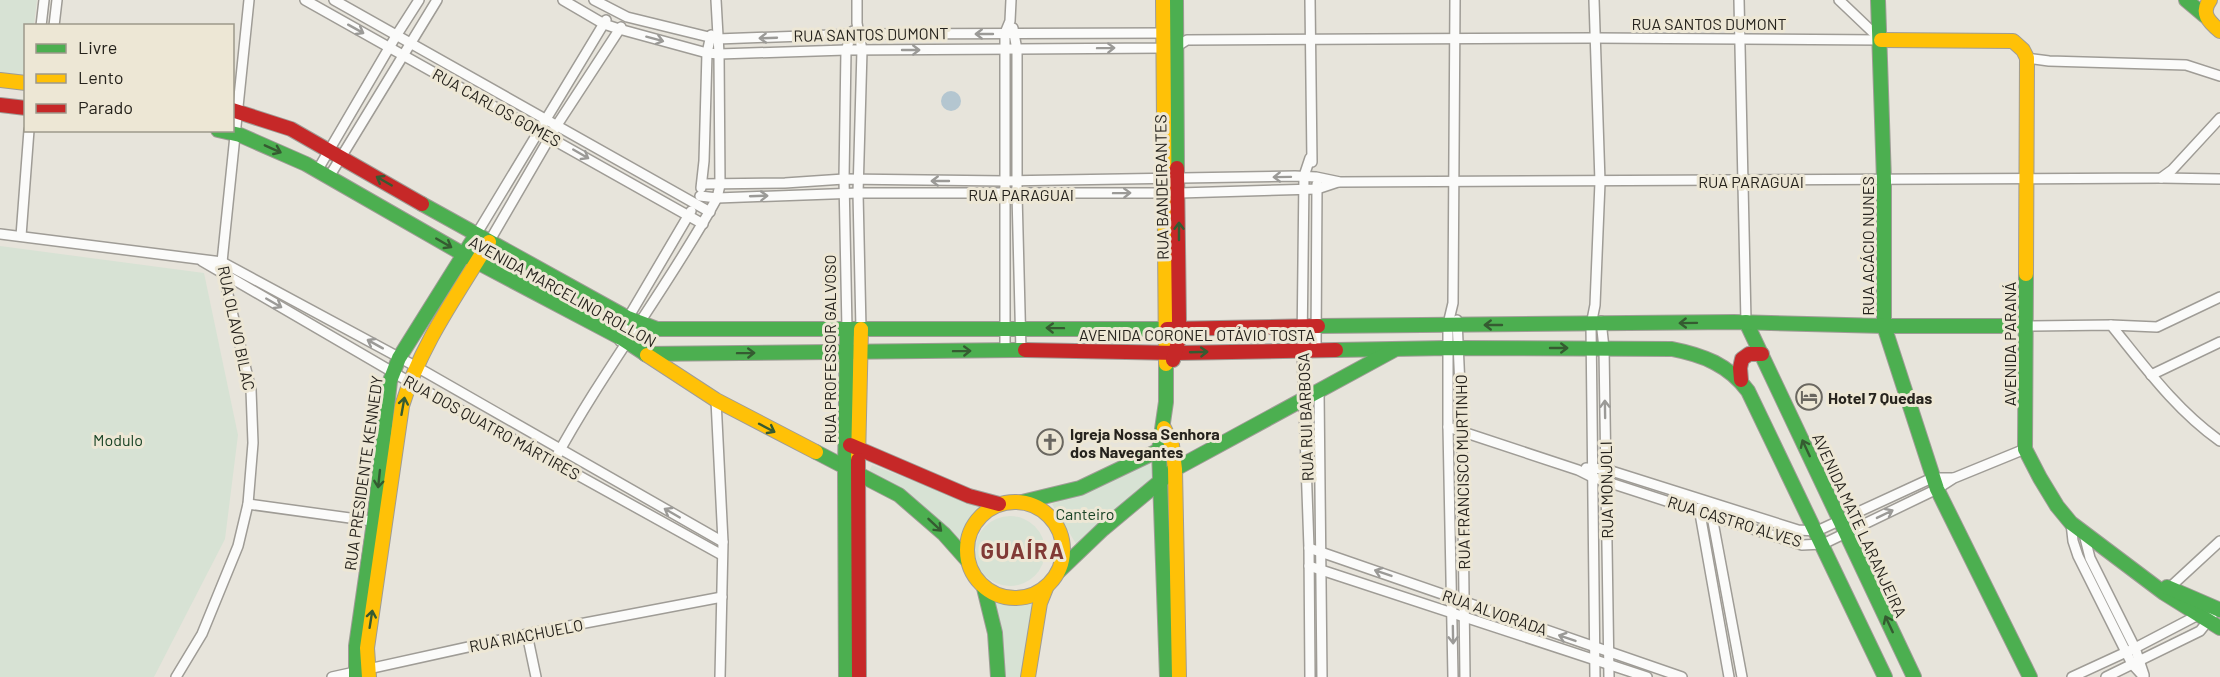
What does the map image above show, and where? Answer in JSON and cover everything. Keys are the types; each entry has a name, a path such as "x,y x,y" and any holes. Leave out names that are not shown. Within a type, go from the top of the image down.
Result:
{"street":[{"path":"41,24 44,0"},
{"path":"54,24 57,0"},
{"name":"RUA OLAVO BILAC","path":"176,677 202,634 238,546 248,504 253,443 251,390 222,262 235,134 235,111 249,0"},
{"name":"RUA CARLOS GOMES","path":"305,0 703,224"},
{"name":"RUA CARLOS GOMES","path":"334,0 545,119 698,200 710,212"},
{"path":"323,174 396,36 419,0"},
{"path":"323,174 404,56 437,0"},
{"name":"RUA SANTOS DUMONT","path":"563,0 604,24 707,53 718,54 846,50 1017,50 1173,40"},
{"name":"RUA SANTOS DUMONT","path":"594,0 627,17 713,39 1010,33 1173,40 1594,38 2013,41 2023,50 2027,58"},
{"path":"554,461 616,355 661,262 698,200 702,184 707,53 716,28 716,0"},
{"name":"RUA PROFESSOR GALVOSO","path":"854,329 844,179 846,50 855,35 857,0"},
{"path":"1005,350 1006,49 1010,33 1011,0"},
{"name":"RUA BANDEIRANTES","path":"1163,0 1173,40"},
{"name":"RUA BANDEIRANTES","path":"1176,0 1171,117 1172,329 1171,353 1167,370 1165,447 1160,480 1169,545 1179,677"},
{"name":"RUA RUI BARBOSA","path":"1309,327 1317,256 1317,189 1310,158 1310,0"},
{"name":"RUA FRANCISCO MURTINHO","path":"1453,677 1448,427 1454,348 1455,0"},
{"name":"RUA MONJOLI","path":"1594,0 1600,182 1595,305 1605,469 1609,677"},
{"path":"1739,0 1746,322"},
{"path":"1839,0 1881,40"},
{"name":"RUA ACÁCIO NUNES","path":"1878,0 1884,181 1884,326 1935,483 2030,677"},
{"path":"2186,0 2220,31"},
{"path":"2205,16 2204,9 2210,0"},
{"name":"RUA PRESIDENTE KENNEDY","path":"362,674 356,646 408,381 477,262 482,239 514,172 612,11"},
{"name":"RUA PRESIDENTE KENNEDY","path":"380,523 390,381 399,358 464,255 482,239 525,180 550,136 627,17"},
{"path":"1010,33 1017,50 1017,194 1021,351"},
{"name":"RUA PROFESSOR GALVOSO","path":"846,677 858,475 852,446 862,50 855,35"},
{"path":"634,320 673,270 717,198 720,185 718,54 713,39"},
{"path":"2027,58 2049,61 2187,64 2220,76"},
{"name":"AVENIDA PARANÁ","path":"2027,58 2025,449 2061,512 2071,523 2146,578 2213,614"},
{"path":"0,80 24,83"},
{"path":"0,105 24,108"},
{"name":"AVENIDA MARCELINO ROLLON","path":"235,111 291,129 482,239 634,320 657,328"},
{"path":"2161,178 2172,170 2220,118"},
{"path":"21,236 29,132"},
{"name":"AVENIDA MARCELINO ROLLON","path":"226,132 271,147 323,174 464,255 623,339 716,400 845,469 899,495 955,544 968,561"},
{"name":"RUA RUI BARBOSA","path":"1310,158 1304,177 1304,255 1309,327 1305,400 1310,677"},
{"path":"514,172 525,180"},
{"path":"1244,177 1244,191"},
{"name":"RUA PARAGUAI","path":"702,184 785,183 844,179 1005,181 1244,177 1316,177 1340,182 2220,179"},
{"path":"1090,179 1090,194"},
{"name":"RUA PARAGUAI","path":"698,200 858,193 1090,194 1317,189 1340,182"},
{"path":"785,183 786,196"},
{"name":"RUA DOS QUATRO MÁRTIRES","path":"0,234 222,262 415,366 723,542"},
{"path":"1304,255 1317,256"},
{"name":"RUA DOS QUATRO MÁRTIRES","path":"200,259 408,381 722,555"},
{"path":"661,262 673,270"},
{"path":"2025,326 2157,327 2220,297"},
{"path":"327,334 333,322"},
{"name":"AVENIDA CORONEL OTÁVIO TOSTA","path":"657,328 1172,329 1746,322 1884,326 2025,326"},
{"name":"AVENIDA MATE LARANJEIRA","path":"1746,322 1914,677"},
{"path":"2111,325 2172,401 2220,441"},
{"path":"1109,352 1110,328"},
{"path":"716,329 719,353"},
{"path":"936,329 939,351"},
{"path":"2151,375 2220,342"},
{"name":"RUA FRANCISCO MURTINHO","path":"1454,348 1462,432 1465,677"},
{"name":"RUA MONJOLI","path":"1594,677 1592,472 1598,348"},
{"name":"AVENIDA CORONEL OTÁVIO TOSTA","path":"645,354 1005,350 1171,353 1309,349 1672,349 1690,352 1727,368 1741,380"},
{"path":"1028,677 1040,603 1046,588 1058,572 1103,529 1175,469 1395,349"},
{"path":"1762,354 1752,352 1740,360 1741,380 1820,537 1885,677"},
{"name":"RUA RUI BARBOSA","path":"1319,392 1322,677"},
{"path":"716,400 723,542 720,677"},
{"name":"RUA CASTRO ALVES","path":"1448,427 1578,470 1592,472 1605,469 1820,537 1842,526"},
{"path":"852,446 969,496 999,504 1046,497 1080,488 1165,447"},
{"name":"RUA PROFESSOR GALVOSO","path":"852,446 845,469 859,677"},
{"name":"RUA BANDEIRANTES","path":"1165,447 1175,469 1169,545 1167,677"},
{"name":"RUA CASTRO ALVES","path":"1592,472 1605,480 1802,545 1935,483 1954,478 2025,449"},
{"path":"1307,473 1320,473"},
{"path":"1449,476 1463,476"},
{"path":"1651,495 1654,484"},
{"path":"1696,497 1729,677"},
{"path":"1708,501 1742,677"},
{"path":"1020,502 1038,507 1052,519 1057,528 1061,536 1063,554 1058,572"},
{"path":"248,504 380,523"},
{"path":"999,504 983,513 972,527 967,543 968,561 974,576 984,588 1004,597 1026,598 1046,588"},
{"path":"2071,523 2073,542 2078,556 2126,652 2136,662 2145,677"},
{"path":"2084,534 2090,558 2136,648 2136,662"},
{"path":"2167,590 2220,541"},
{"name":"RUA ALVORADA","path":"1309,548 1669,675 1682,677"},
{"path":"1593,558 1607,559"},
{"name":"RUA ALVORADA","path":"1309,566 1647,677"},
{"path":"984,588 995,633 998,677"},
{"name":"RUA RIACHUELO","path":"332,677 362,674 527,634 722,597"},
{"path":"1716,606 1729,605"},
{"path":"2072,677 2213,614"},
{"path":"2106,677 2200,631 2213,614"},
{"path":"527,634 536,677"},
{"path":"1310,650 1322,651"}],"green space":[{"path":"0,0 37,0 34,24 24,24 24,82 0,78"},
{"name":"Modulo","path":"0,246 204,273 238,435 225,539 154,677 0,677"},
{"name":"Canteiro","path":"1149,461 1155,484 1078,547 1052,504"},
{"path":"872,465 985,508 972,525 964,546 867,477"},
{"path":"1017,516 1030,522 1039,531 1043,537 1045,551 1043,565 1035,576 1024,584 1003,586 985,576 977,565 975,544 985,526 996,518"},
{"path":"1034,599 1024,677 1005,677 994,601"}],"water":[{"path":"951,91 958,94 961,101 958,108 951,111 944,108 941,101 944,94"}],"traffic: fast":[{"path":"1176,0 1177,168"},
{"path":"1878,0 1884,181 1884,326 1937,489 2030,677"},
{"path":"2186,0 2205,16"},
{"path":"227,132 240,135 306,164 477,262 621,338 647,355"},
{"path":"422,204 628,318 657,329 1167,329"},
{"path":"356,677 356,646 374,522 390,381 399,358 476,235"},
{"path":"2026,274 2025,449 2040,478 2057,506 2071,523 2164,593 2220,628"},
{"path":"1318,326 1734,322 1884,326 2025,326"},
{"path":"1746,322 1914,677"},
{"path":"846,677 847,329"},
{"path":"1336,350 1672,349 1714,362 1732,374 1748,391 1885,677"},
{"path":"645,354 1025,350"},
{"path":"1058,572 1103,529 1175,469 1394,350"},
{"path":"1166,364 1166,402 1159,450 1167,677"},
{"path":"1022,502 1080,488 1166,447"},
{"path":"816,452 899,495 944,534 968,561"},
{"path":"2167,587 2220,610"},
{"path":"984,588 995,633 998,677"}],"traffic: slow":[{"path":"1163,0 1166,364"},
{"path":"2210,0 2206,9 2207,17 2220,31"},
{"path":"1881,40 2013,41 2023,50 2027,58 2026,274"},
{"path":"0,80 24,83"},
{"path":"369,677 367,648 402,406 429,342 489,242"},
{"path":"858,460 861,329"},
{"path":"647,355 716,400 816,452"},
{"path":"1164,428 1172,445 1175,469 1179,677"},
{"path":"1015,502 1033,506 1049,516 1059,532 1063,550 1059,568 1049,584 1033,594 1015,598 997,594 981,584 971,568 967,550 971,532 981,516 997,506 1015,502"},
{"path":"1028,677 1040,603 1046,588"}],"traffic: jam":[{"path":"0,105 24,108"},
{"path":"234,111 291,129 422,204"},
{"path":"1173,360 1178,342 1179,321 1177,168"},
{"path":"1167,329 1318,326"},
{"path":"1025,350 1177,353 1336,350"},
{"path":"1741,380 1742,359 1749,354 1762,354"},
{"path":"850,445 969,496 999,504"},
{"path":"858,460 859,677"}],"place":[{"name":"Hotel 7 Quedas","path":"1809,397"},
{"name":"Igreja Nossa Senhora dos Navegantes","path":"1050,442"}],"district":[{"name":"GUAÍRA","path":"1023,550"}]}
